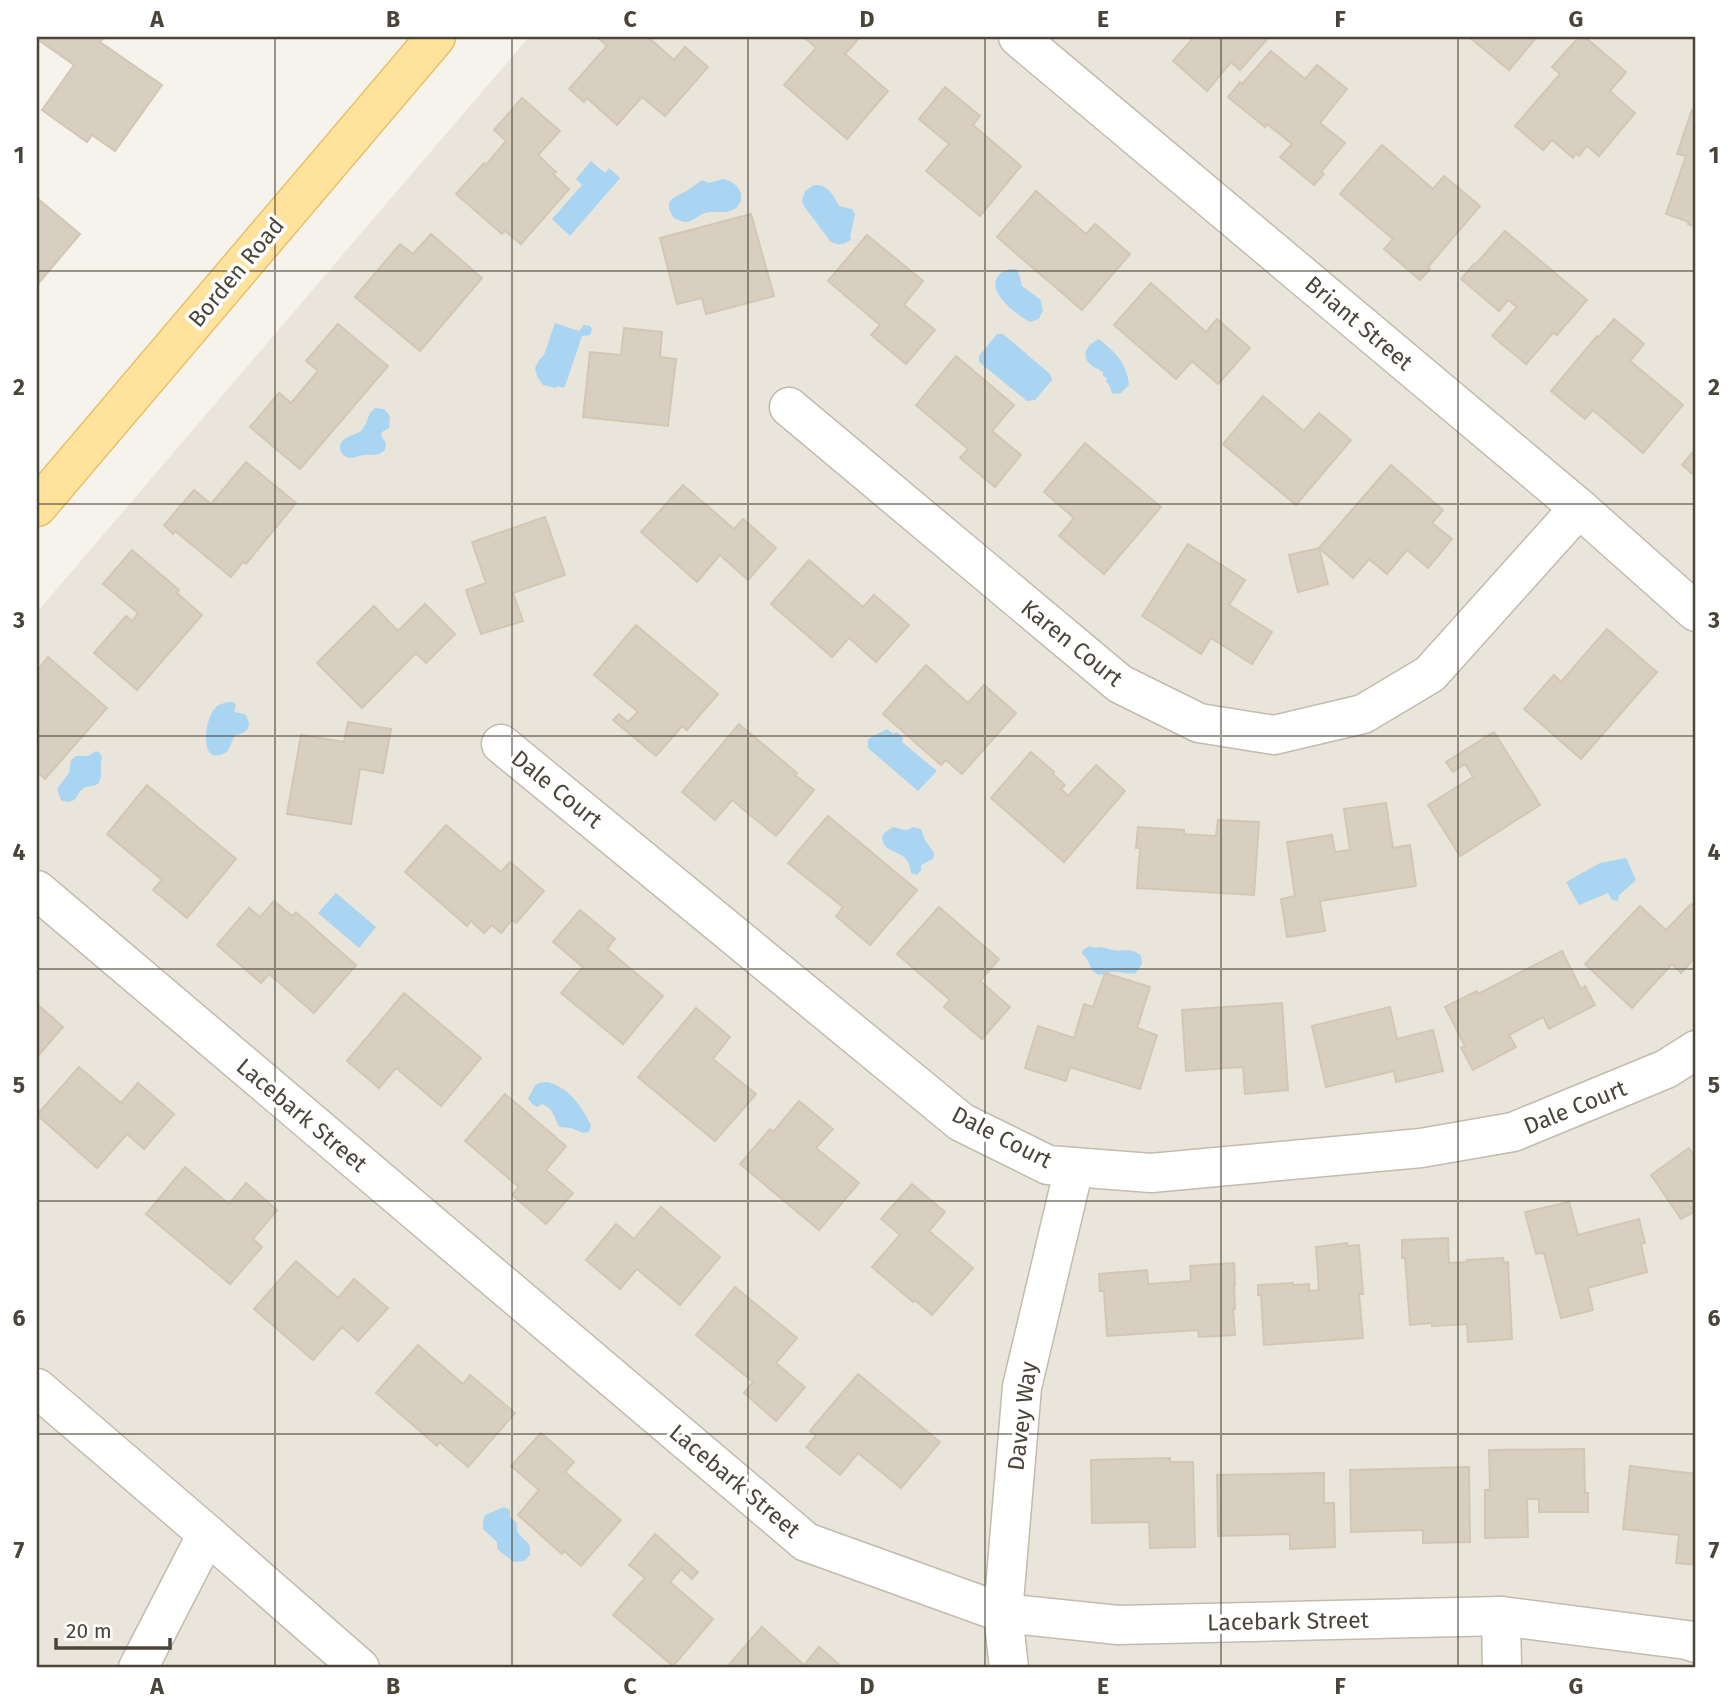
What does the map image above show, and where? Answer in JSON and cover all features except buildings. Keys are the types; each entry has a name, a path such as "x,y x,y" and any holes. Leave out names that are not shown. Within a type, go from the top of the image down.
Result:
{"main road":[{"name":"Borden Road","path":"37,507 436,37"}],"street":[{"name":"Briant Street","path":"1018,37 1579,508 1696,612"},
{"name":"Karen Court","path":"789,407 1120,684 1199,723 1274,734 1363,714 1430,674 1579,508"},
{"name":"Dale Court","path":"501,744 961,1122 1048,1165 1151,1173 1421,1148 1513,1132 1666,1069 1696,1050"},
{"name":"Lacebark Street","path":"37,890 806,1542 1003,1613 1118,1625 1501,1616 1696,1643"},
{"name":"Davey Way","path":"1009,1668 1003,1613 1022,1387 1074,1168"},
{"path":"37,1388 360,1668"},
{"path":"138,1668 208,1534"},
{"path":"1501,1616 1502,1668"}],"shaded area":[{"path":"529,37 1696,37 1696,1668 37,1668 37,612"}],"water":[{"path":"591,161 605,173 609,168 620,178 570,236 552,219 582,185 576,179"},
{"path":"723,179 736,186 741,193 737,207 730,211 705,213 688,222 674,218 669,203 674,197 702,180 709,183"},
{"path":"814,185 826,188 839,206 852,209 855,214 851,240 840,244 830,241 804,206 802,201 805,191"},
{"path":"1009,269 1016,269 1022,286 1040,299 1043,310 1039,319 1030,322 1000,297 996,282 999,275"},
{"path":"555,323 579,331 584,325 592,329 590,335 582,336 563,388 543,385 535,368 544,355"},
{"path":"997,334 1003,334 1050,374 1052,380 1035,400 1027,401 979,362 979,356"},
{"path":"1099,339 1115,353 1126,370 1129,385 1121,393 1113,394 1103,372 1091,365 1086,358 1088,348"},
{"path":"375,408 384,409 390,416 389,428 382,432 381,436 386,443 385,450 353,458 345,456 340,449 341,443 362,430"},
{"path":"228,702 236,705 234,712 245,714 249,725 246,731 235,735 228,751 212,754 206,740 209,721 217,706"},
{"path":"887,729 893,734 897,732 903,738 902,742 937,771 918,791 868,748 868,739"},
{"path":"96,751 102,757 98,784 82,789 71,802 61,800 57,789 69,773 71,760"},
{"path":"893,827 906,830 913,827 921,829 934,853 933,859 921,865 917,875 911,873 905,858 886,847 882,838 884,833"},
{"path":"1626,858 1636,880 1619,895 1618,901 1612,900 1608,893 1579,905 1566,882 1600,863"},
{"path":"336,893 376,927 359,948 318,913"},
{"path":"1089,946 1134,952 1141,956 1142,964 1136,973 1097,974 1082,954"},
{"path":"547,1082 562,1088 574,1098 591,1125 589,1132 559,1127 549,1108 542,1104 537,1107 532,1104 528,1098 534,1087"},
{"path":"504,1507 510,1510 510,1517 517,1523 518,1533 530,1546 530,1555 524,1561 514,1562 497,1549 497,1542 483,1529 485,1515"}]}
